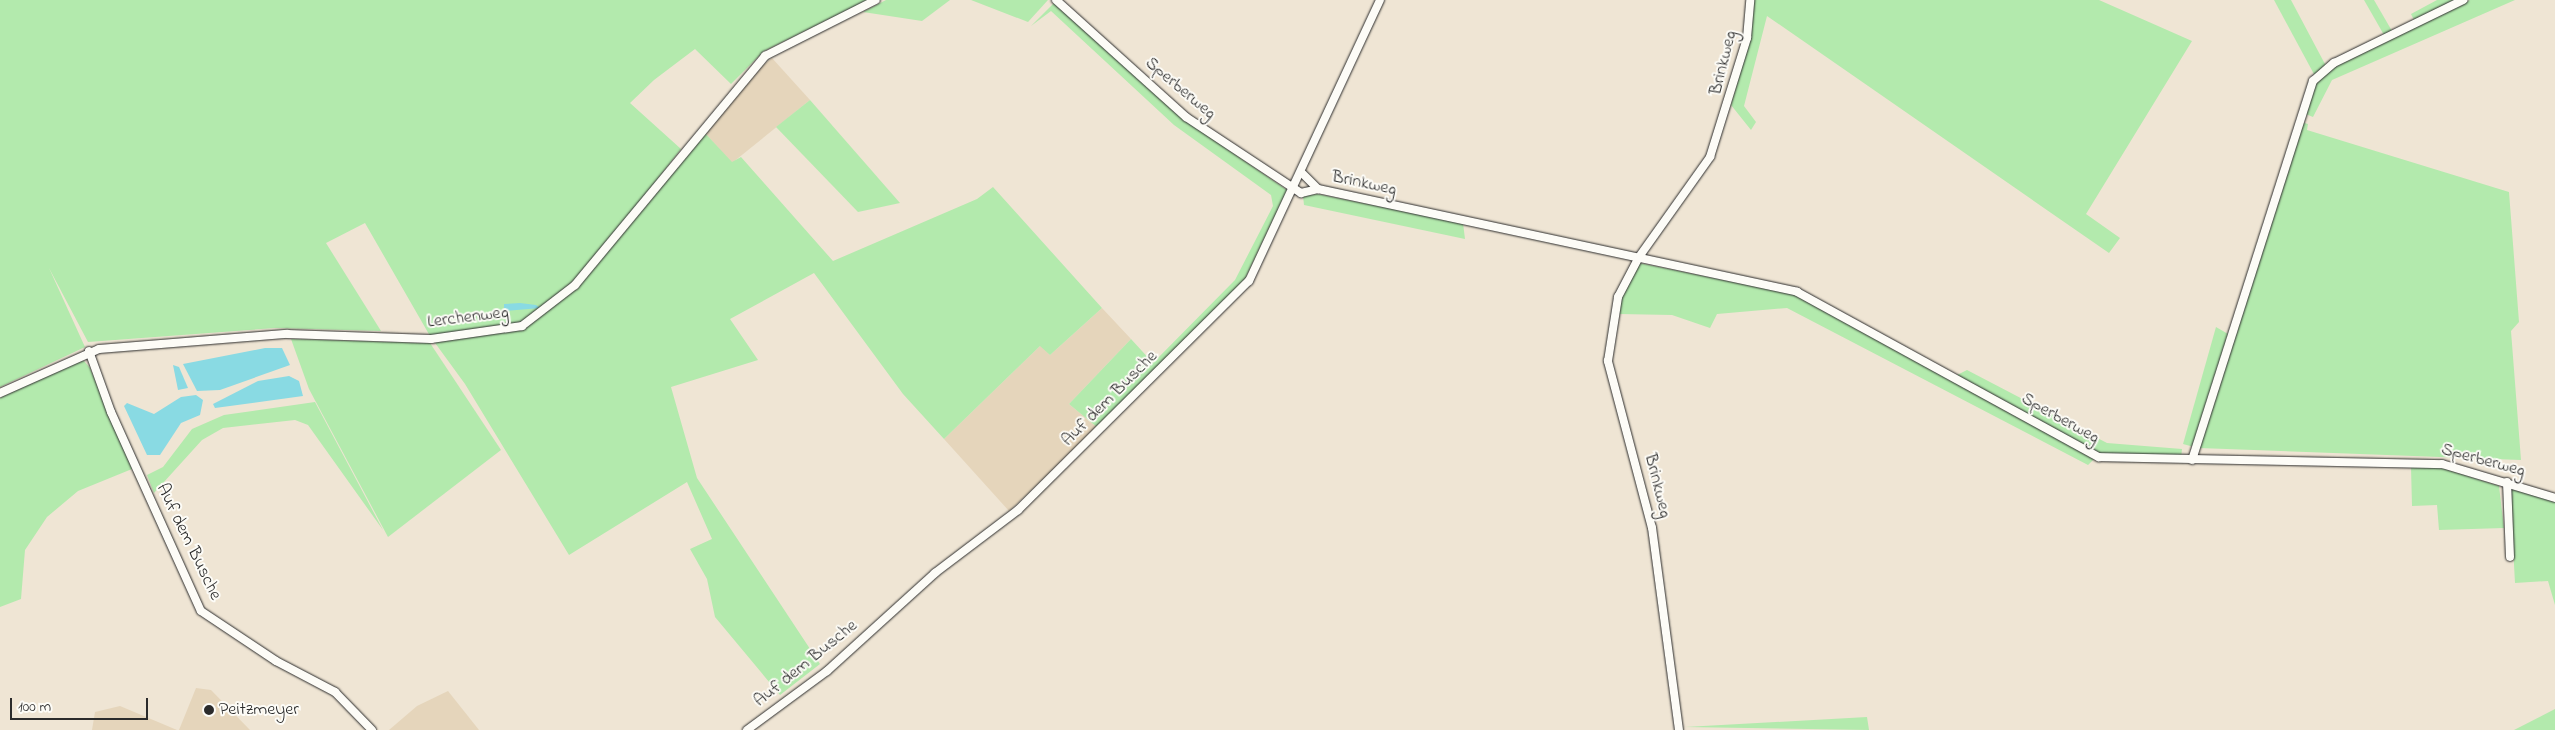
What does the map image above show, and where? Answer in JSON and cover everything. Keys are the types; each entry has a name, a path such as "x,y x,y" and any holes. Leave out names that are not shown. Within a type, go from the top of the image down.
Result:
{"street":[{"name":"Lerchenweg","path":"0,393 89,351 287,334 431,339 522,326 575,285 765,56 876,0"},
{"name":"Sperberweg","path":"1056,0 1186,117 1293,191"},
{"name":"Auf dem Busche","path":"747,730 827,670 935,573 1018,510 1249,281 1302,173 1380,0"},
{"name":"Brinkweg","path":"1679,730 1652,528 1608,361 1618,297 1639,257 1710,157 1746,38 1750,0"},
{"path":"2192,460 2313,81 2334,64 2463,0"},
{"name":"Brinkweg","path":"1302,173 1318,190"},
{"name":"Brinkweg","path":"1293,191 1318,190 1639,257"},
{"name":"Sperberweg","path":"1639,257 1657,266 1797,292 2098,457 2192,460 2422,462 2507,482 2555,498"},
{"name":"Auf dem Busche","path":"89,351 111,412 201,611 276,661 335,692 372,730"},
{"path":"2507,482 2510,556"}],"shaded area":[{"path":"772,58 810,100 732,163 704,132 751,75"},
{"path":"1102,308 1131,339 1069,404 1098,428 1009,511 944,439 1041,345 1050,355"},
{"name":"Peitzmeyer","path":"196,688 211,690 250,730 179,730"},
{"path":"448,691 479,730 389,730 417,706"},
{"name":"Peitzmeyer","path":"120,706 177,730 92,730 95,712"}],"green space":[{"path":"0,0 868,0 764,51 731,84 695,49 654,80 630,103 681,149 636,207 644,208 704,132 732,162 741,157 833,261 977,199 993,187 1102,308 1050,355 1040,346 944,439 903,394 814,273 730,319 758,360 671,387 697,478 820,664 780,695 715,617 707,579 690,549 712,539 687,482 569,555 465,384 430,336 365,223 326,243 381,331 275,328 88,342 49,268 85,347 0,387"},
{"path":"886,0 950,0 922,21 863,12"},
{"path":"971,0 1048,0 1028,22"},
{"path":"1754,0 2099,0 2192,41 2086,214 2120,238 2109,253 1767,16 1744,106 1756,122 1751,130 1731,105 1750,37"},
{"path":"2274,0 2291,0 2326,66 2315,76"},
{"path":"2364,0 2374,0 2392,31 2384,35"},
{"path":"2437,0 2456,0 2415,22 2411,14"},
{"path":"2470,0 2515,0 2332,80 2313,117 2303,113 2315,82 2334,67"},
{"path":"1055,2 1183,119 1287,190 1244,281 1098,428 1069,404 1131,339 1153,363 1235,280 1273,206 1271,195 1174,125 1051,11 1031,26"},
{"path":"810,100 900,203 858,212 776,127"},
{"path":"2301,122 2308,124 2307,130 2509,192 2519,322 2511,331 2521,460 2199,448"},
{"path":"1317,194 1463,223 1465,239 1304,205 1303,196"},
{"path":"1639,263 1797,295 2094,459 2088,465 1787,308 1717,314 1710,328 1672,315 1619,314 1621,297"},
{"path":"2216,327 2228,334 2194,447 2183,444"},
{"path":"291,339 430,343 501,450 388,537 309,389"},
{"path":"75,361 84,361 90,368 132,469 78,491 47,517 25,550 21,599 0,607 0,398"},
{"path":"1967,370 2107,443 2182,449 2181,458 2101,455 1955,376"},
{"path":"315,402 383,530 308,425 295,420 223,428 202,440 154,493 147,475 163,467 192,429 224,415"},
{"path":"2436,466 2499,486 2504,528 2439,530 2437,505 2412,506 2411,467"},
{"path":"2514,486 2555,500 2555,605 2548,581 2515,583 2510,490"},
{"path":"2555,709 2555,730 2514,730"},
{"path":"1867,717 1869,730 1685,727"}],"water":[{"path":"504,304 536,305 540,308 504,311"},
{"path":"265,348 282,348 290,365 220,390 197,391 183,364"},
{"path":"173,365 179,367 188,388 178,390"},
{"path":"289,376 299,381 303,396 215,408 213,404 258,381"},
{"path":"196,395 203,400 200,415 181,423 160,455 147,455 124,406 127,403 154,414 181,397"}],"place":[{"name":"Peitzmeyer","path":"209,710"}]}
